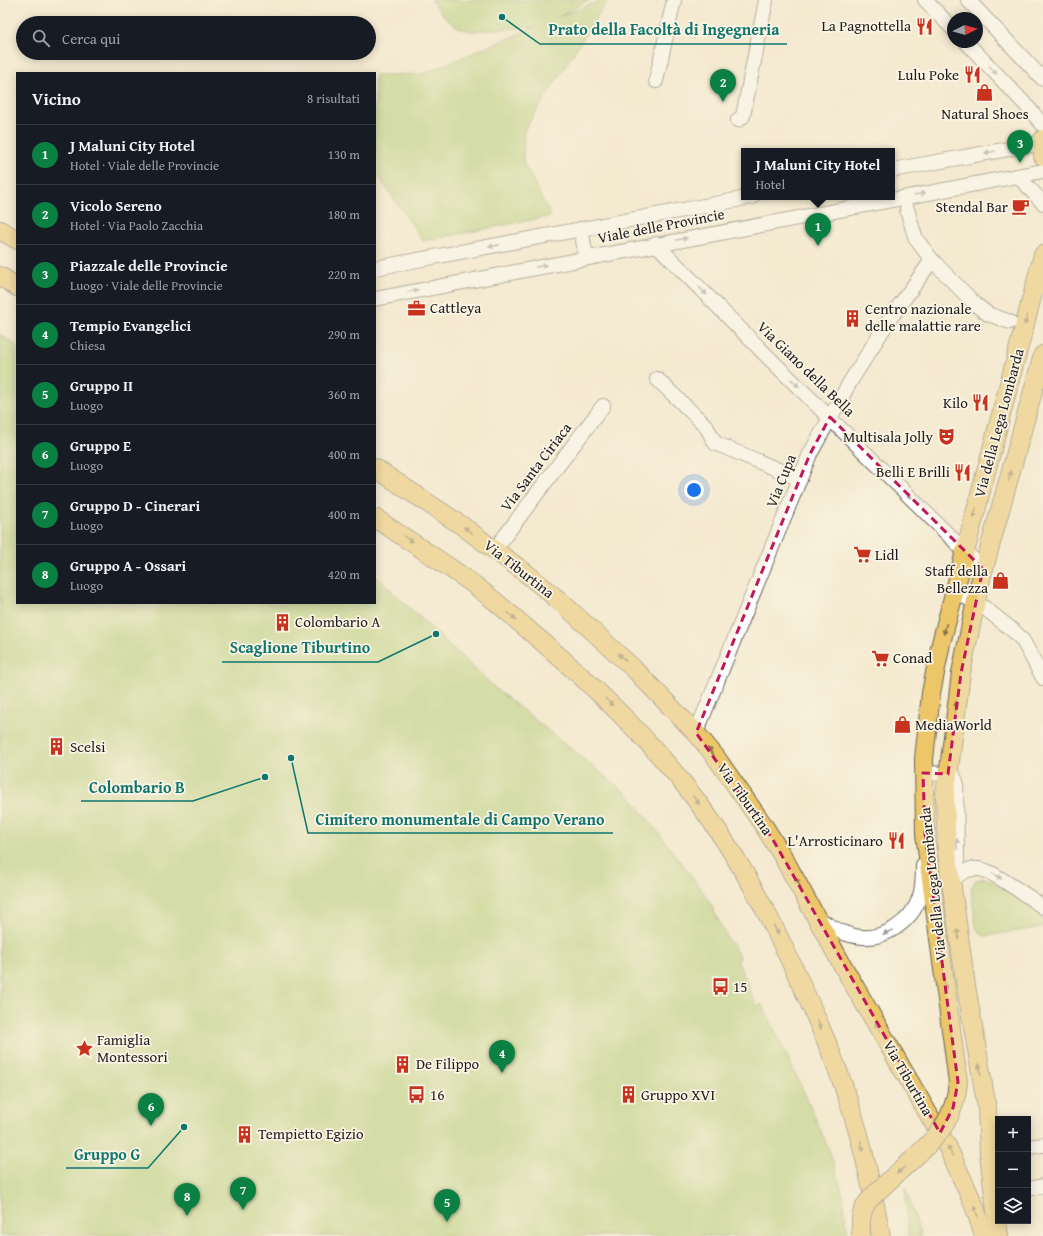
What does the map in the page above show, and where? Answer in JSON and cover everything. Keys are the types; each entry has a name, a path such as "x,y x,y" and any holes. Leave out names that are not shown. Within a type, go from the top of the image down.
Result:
{"main road":[{"path":"0,230 16,239"},
{"name":"Via della Lega Lombarda","path":"861,1235 860,1218 862,1209 867,1201 930,1144 942,1129 953,1108 958,1082 925,834 924,773 928,718 932,685 938,658 1043,255"},
{"path":"0,276 16,285"},
{"name":"Via della Lega Lombarda","path":"999,1236 989,1153 987,1108 966,986 947,853 945,788 961,673 975,603 983,569 1043,356"},
{"name":"Via Tiburtina","path":"376,469 495,549 561,602 640,674 696,733 732,778 772,838 844,968 948,1148 974,1205 984,1236"},
{"path":"376,519 475,586 567,662 602,695 650,745 680,779 710,820 736,858 765,907 786,950 825,1039 850,1102 857,1126 881,1236"}],"street":[{"path":"656,81 674,0"},
{"path":"738,120 743,116 766,0"},
{"path":"925,0 947,23"},
{"path":"968,0 1043,80"},
{"path":"972,48 1043,125"},
{"path":"895,170 1043,146"},
{"name":"Viale delle Provincie","path":"895,197 1043,171"},
{"path":"1018,176 1043,203"},
{"name":"Viale delle Provincie","path":"376,268 741,199"},
{"name":"Viale delle Provincie","path":"376,298 879,200"},
{"path":"907,209 916,238 932,260 976,305 988,314 1010,322"},
{"name":"Viale delle Provincie","path":"581,229 586,257"},
{"name":"Via Giano della Bella","path":"656,244 983,569"},
{"name":"Via Cupa","path":"696,733 810,454 850,382 889,320 932,260"},
{"path":"658,379 706,426 716,443 800,479"},
{"name":"Via Santa Ciriaca","path":"495,549 603,406"},
{"path":"955,592 986,609 1016,633 1023,641 1043,678"},
{"path":"924,773 948,774"},
{"path":"817,918 850,935 862,938 882,935 895,929 910,914 920,896 923,880 925,834"},
{"path":"951,882 958,874 965,870 974,868 981,869 994,874 1043,907"},
{"path":"1031,1147 1043,1145"},
{"path":"1031,1187 1043,1186"}],"highlighted area":[{"path":"830,417 983,569 961,673 948,774 923,773 925,834 958,1082 953,1108 940,1133 772,838 696,733 810,454"}],"green space":[{"path":"431,0 589,0 559,17 602,0 608,0 524,130 523,162 551,216 423,241 376,172 376,75 422,74 535,27 471,31 465,30 453,24"},
{"path":"0,334 16,345 16,604 376,604 376,576 496,689 630,796 692,877 709,901 730,944 732,943 740,959 737,960 757,1006 762,1004 804,1092 829,1150 843,1194 848,1236 0,1236"},
{"path":"985,878 992,881 1043,915 1043,927 985,936 979,933 976,927 971,889 976,880"},
{"path":"905,1187 921,1236 908,1236"}],"place":[{"name":"Prato della Facoltà di Ingegneria","path":"502,17"},
{"name":"La Pagnottella","path":"924,26"},
{"name":"Lulu Poke","path":"972,75"},
{"name":"Natural Shoes","path":"985,93"},
{"name":"Vicolo Sereno","path":"723,102"},
{"name":"Piazzale delle Provincie","path":"1020,163"},
{"name":"Stendal Bar","path":"1021,207"},
{"name":"J Maluni City Hotel","path":"818,246"},
{"name":"Cattleya","path":"417,308"},
{"name":"Centro nazionale delle malattie rare","path":"852,318"},
{"name":"Kilo","path":"981,403"},
{"name":"Multisala Jolly","path":"946,437"},
{"name":"Belli E Brilli","path":"963,472"},
{"name":"Lidl","path":"862,555"},
{"name":"Staff della Bellezza","path":"1001,580"},
{"name":"Colombario A","path":"282,622"},
{"name":"Scaglione Tiburtino","path":"436,634"},
{"name":"Conad","path":"880,658"},
{"name":"MediaWorld","path":"902,725"},
{"name":"Scelsi","path":"57,747"},
{"name":"Cimitero monumentale di Campo Verano","path":"291,758"},
{"name":"Colombario B","path":"265,777"},
{"name":"L'Arrosticinaro","path":"896,841"},
{"name":"15","path":"720,987"},
{"name":"Famiglia Montessori","path":"84,1049"},
{"name":"De Filippo","path":"403,1064"},
{"name":"Tempio Evangelici","path":"502,1073"},
{"name":"16","path":"417,1095"},
{"name":"Gruppo XVI","path":"628,1095"},
{"name":"Gruppo E","path":"151,1126"},
{"name":"Gruppo G","path":"184,1127"},
{"name":"Tempietto Egizio","path":"245,1134"},
{"name":"Gruppo D - Cinerari","path":"243,1210"},
{"name":"Gruppo A - Ossari","path":"187,1216"},
{"name":"Gruppo II","path":"447,1222"}]}
